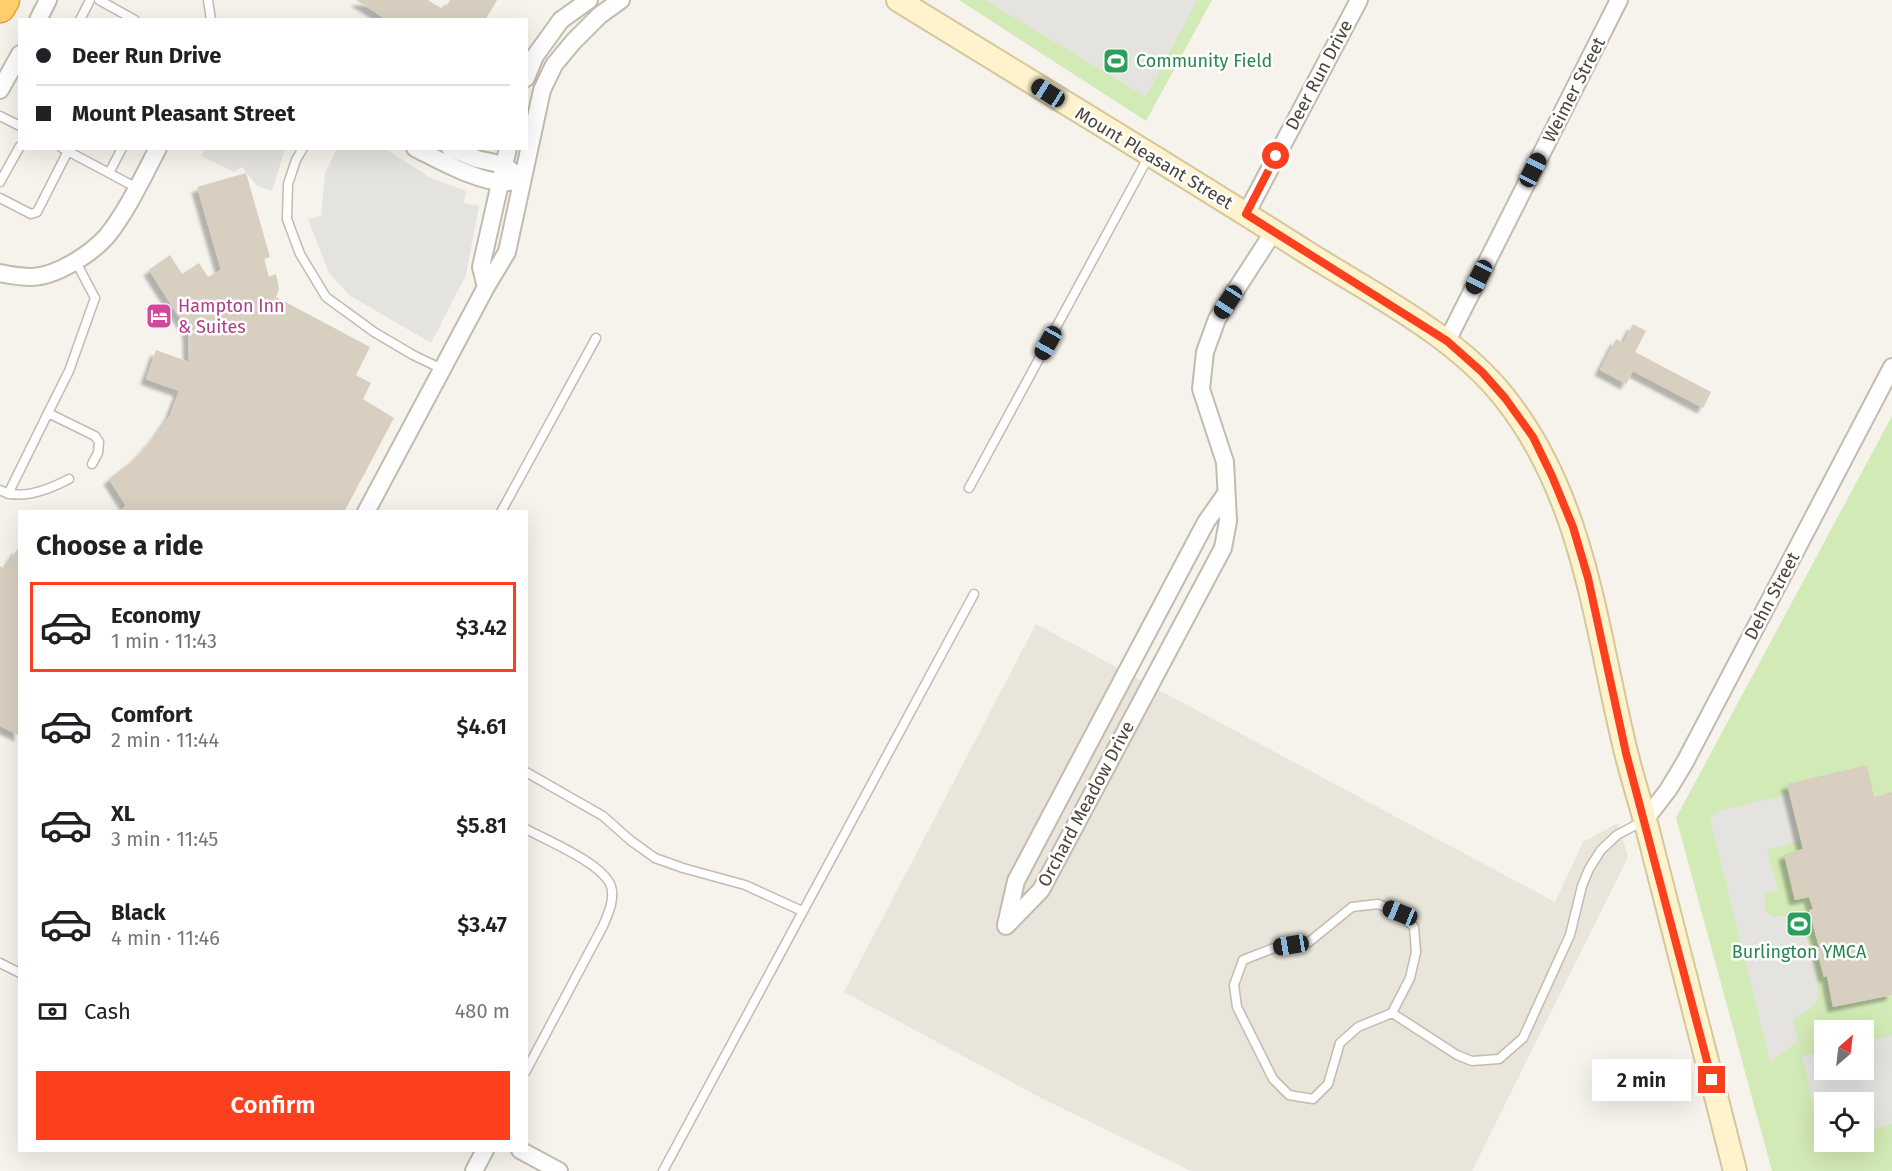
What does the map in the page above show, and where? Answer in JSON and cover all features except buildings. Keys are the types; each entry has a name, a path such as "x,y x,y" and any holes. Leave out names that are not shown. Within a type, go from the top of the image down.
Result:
{"highway":[{"path":"0,7 4,0"}],"main road":[{"name":"Mount Pleasant Street","path":"898,0 1274,231 1447,341 1482,372 1505,398 1533,437 1573,527 1588,578 1626,753 1735,1171"}],"street":[{"path":"39,18 48,0"},
{"path":"528,73 535,56 561,20 589,0"},
{"path":"367,510 507,252 542,90 554,65 600,15 621,0"},
{"name":"Deer Run Drive","path":"1246,214 1359,0"},
{"name":"Weimer Street","path":"1447,341 1619,0"},
{"path":"0,90 18,58"},
{"path":"0,273 33,277 56,272 75,262 106,236 137,188 157,150"},
{"path":"419,150 461,170 500,183 523,181"},
{"path":"455,150 477,159 506,157"},
{"path":"506,157 523,181"},
{"path":"486,287 481,267 506,157"},
{"name":"Orchard Meadow Drive","path":"1225,495 1206,522 1016,881 1006,926 1041,890 1223,548 1228,521 1225,462 1201,389 1205,352 1217,319 1274,231"},
{"name":"Dehn Street","path":"1645,820 1668,790 1685,762 1892,367"},
{"path":"474,1171 484,1152"},
{"path":"524,1152 559,1171"}],"lane":[{"path":"81,18 90,0"},
{"path":"99,0 131,18"},
{"path":"208,0 211,18"},
{"path":"0,116 18,125"},
{"path":"0,182 18,150"},
{"path":"0,198 31,214 37,212 65,150 137,188"},
{"path":"109,173 121,150"},
{"path":"302,150 288,184 287,219 300,254 326,297 374,332 412,355 442,369"},
{"path":"969,488 1149,156"},
{"path":"4,492 69,371 95,298 75,262"},
{"path":"502,510 596,338"},
{"path":"48,413 95,436 99,442 98,453 92,464"},
{"path":"4,492 46,491 69,479"},
{"path":"663,1171 974,594"},
{"path":"528,773 603,816 655,858 745,885 802,911"},
{"path":"1392,1013 1457,1055 1472,1061 1499,1059 1523,1038 1570,935 1582,886 1589,869 1601,850 1617,835 1645,820"},
{"path":"528,830 599,870 610,885 612,893 607,918 528,1067"},
{"path":"1378,904 1400,913 1414,927 1416,952 1410,978 1392,1013 1358,1027 1340,1043 1328,1084 1312,1099 1289,1095 1273,1078 1237,1007 1234,985 1243,960 1274,948 1309,942 1352,907 1378,904"},
{"path":"0,963 18,972"}],"shaded area":[{"name":"Community Field","path":"985,0 1197,0 1146,97"},
{"path":"204,150 285,150 272,191 257,186 242,167 234,172 201,156"},
{"path":"336,150 388,150 429,177 466,191 464,203 479,206 466,275 431,343 349,295 329,273 308,219 321,216 325,173"},
{"path":"1036,624 1555,902 1583,842 1618,823 1628,857 1472,1171 1191,1171 1045,1100 844,992"},
{"path":"1789,794 1800,841 1767,850 1778,890 1763,894 1766,903 1765,910 1773,917 1794,918 1802,925 1814,959 1819,997 1811,1008 1793,1019 1798,1041 1770,1062 1710,818 1718,811"},
{"path":"1892,1035 1892,1124 1874,1128 1874,1092 1814,1092 1814,1107 1802,1056 1814,1053 1814,1080 1874,1080 1874,1039"}],"green space":[{"name":"Community Field","path":"959,0 1212,0 1146,121"},
{"name":"Burlington YMCA","path":"1892,416 1892,1171 1772,1171 1676,818"}],"place":[{"name":"Community Field","path":"1116,61"},
{"name":"Hampton Inn & Suites","path":"159,316"},
{"name":"Burlington YMCA","path":"1799,924"}],"route":[{"path":"1276,156 1246,214 1447,341 1482,372 1505,398 1533,437 1552,476 1573,527 1588,578 1626,753 1712,1080"}]}
